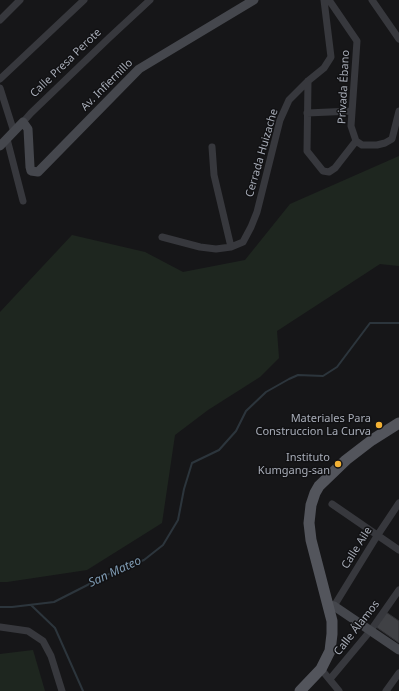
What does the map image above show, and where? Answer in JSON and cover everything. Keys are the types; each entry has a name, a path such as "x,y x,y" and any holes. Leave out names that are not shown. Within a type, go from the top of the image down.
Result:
{"main road":[{"path":"300,691 320,669 330,651 332,634 331,605 311,540 308,523 315,493 319,486 346,460 372,440 399,424"}],"street":[{"path":"0,20 20,0"},
{"path":"0,79 83,0"},
{"name":"Calle Presa Perote","path":"0,146 31,113 150,0"},
{"name":"Av. Infiernillo","path":"23,122 28,129 31,171 38,172 139,69 254,0"},
{"name":"Cerrada Huizache","path":"231,247 243,242 257,212 280,120 289,100 308,81 324,68 332,57 324,0"},
{"name":"Privada Ébano","path":"329,0 357,41 351,126 356,141"},
{"path":"372,0 398,37"},
{"path":"308,81 307,151 323,171 330,172 335,168 356,141 362,145 377,145 392,139 399,131"},
{"path":"0,88 14,132"},
{"path":"307,113 352,111"},
{"path":"392,139 399,111"},
{"path":"7,139 23,201"},
{"path":"162,238 200,247 231,247 214,175 212,147"},
{"name":"Calle Aile","path":"331,605 399,503"},
{"path":"332,504 399,550"},
{"name":"Calle Álamos","path":"330,679 371,630 399,590"},
{"path":"331,605 371,630 399,650"},
{"path":"0,626 28,631 43,641 51,656 62,691"},
{"path":"320,669 339,691"},
{"path":"386,691 399,673"}],"shaded area":[{"path":"399,156 399,266 380,264 277,331 279,358 260,377 208,410 175,435 162,523 87,570 0,582 0,312 72,235 145,252 183,272 245,260 290,204"},
{"path":"33,650 45,691 0,691 0,654"}],"building":[{"path":"386,612 399,621 399,643 376,627"}],"waterway":[{"name":"San Mateo","path":"0,607 54,602 115,571 144,560 163,545 178,520 184,489 192,463 219,450 236,431 246,411 266,392 298,375 323,376 337,367 370,323 399,323"},
{"path":"31,605 55,628 83,691"}],"place":[{"name":"Materiales Para Construccion La Curva","path":"379,425"},
{"name":"Instituto Kumgang-san","path":"338,464"}]}
